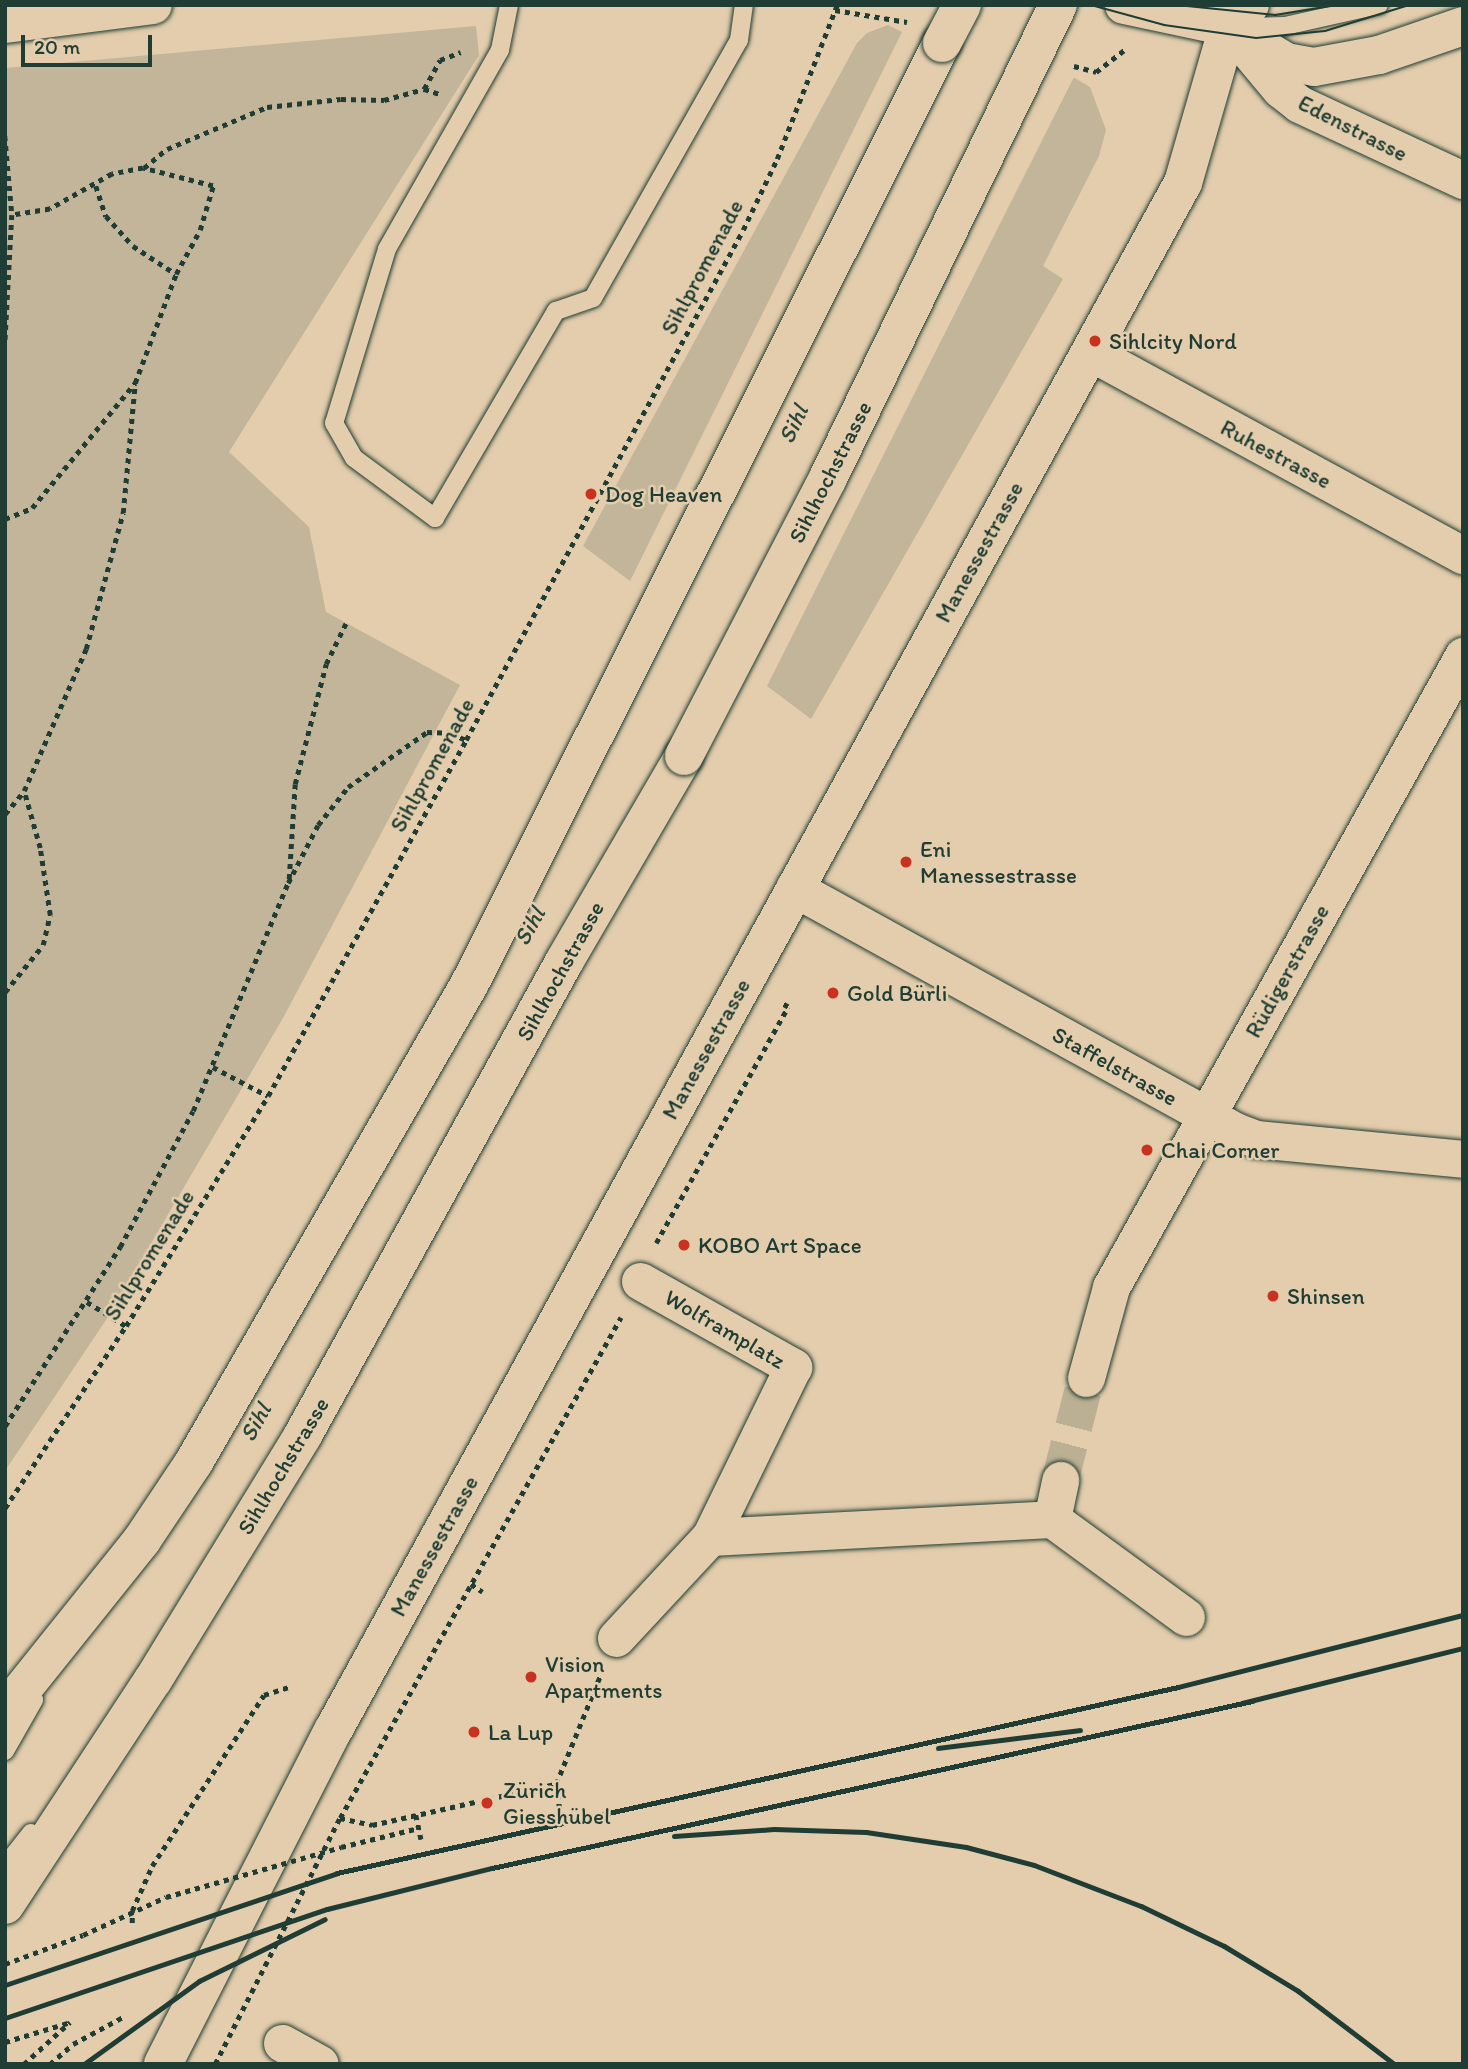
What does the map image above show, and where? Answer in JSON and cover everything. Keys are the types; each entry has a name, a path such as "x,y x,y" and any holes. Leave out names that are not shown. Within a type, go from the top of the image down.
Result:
{"main road":[{"path":"5,24 153,5"},
{"path":"5,1711 78,1624 142,1540 242,1385 469,985 604,724 962,5"},
{"name":"Sihlhochstrasse","path":"5,1905 153,1680 303,1435 564,962 684,756 828,478 1058,5"},
{"path":"1124,5 1168,17 1239,16 1286,62 1314,67 1379,55 1463,26"},
{"name":"Manessestrasse","path":"163,2064 270,1847 1183,183 1239,16"}],"street":[{"name":"Edenstrasse","path":"1239,16 1280,89 1299,104 1463,180"},
{"name":"Ruhestrasse","path":"1090,352 1463,555"},
{"name":"Rüdigerstrasse","path":"1086,1378 1111,1287 1463,656"},
{"name":"Staffelstrasse","path":"794,888 1206,1116 1256,1139 1463,1159"},
{"name":"Wolframplatz","path":"616,1638 710,1537 793,1367 640,1281"},
{"path":"1052,1519 1060,1480"},
{"path":"710,1537 1052,1519 1186,1617"},
{"path":"282,2043 320,2064"}],"lane":[{"path":"509,5 500,50 387,249 334,423 354,458 435,518 556,311 593,298 739,40 744,5"},
{"path":"1239,16 1285,26 1379,5"},
{"path":"5,1751 78,1624"},
{"path":"5,1866 153,1680"}],"path":[{"path":"835,7 870,14"},
{"name":"Sihlpromenade","path":"5,1508 126,1326 268,1096 466,740 743,230 778,159 835,7"},
{"path":"143,169 167,149 278,105 384,100 424,89 466,111"},
{"path":"5,136 12,215 5,343"},
{"path":"5,814 24,791 86,649 108,582 123,513 135,383 176,274 200,230 213,186 143,169 112,174 96,186 50,209 12,215"},
{"path":"96,186 106,216 132,246 176,274"},
{"path":"5,519 32,508 135,383"},
{"path":"288,883 295,784 326,663 346,623"},
{"path":"5,1426 120,1247 213,1067 288,883 318,825 348,787 427,733 451,733 466,740"},
{"path":"5,992 43,945 50,915 40,848 24,791"},
{"path":"215,2064 340,1818 640,1281 653,1249 788,1007"},
{"path":"213,1067 268,1096"},
{"path":"86,1302 126,1326"},
{"path":"471,1584 483,1592"},
{"path":"561,1808 556,1784 616,1638"},
{"path":"132,1923 132,1911 152,1866 264,1695 292,1686"},
{"path":"340,1818 372,1825 556,1784"},
{"path":"416,1815 421,1839"},
{"path":"5,1964 83,1936 166,1897 341,1847 419,1828"},
{"path":"50,2064 73,2044 123,2017"},
{"path":"5,2042 54,2024 71,2022 24,2064"}],"shaded area":[{"path":"888,25 902,32 630,581 583,546 857,43 867,33"},
{"path":"476,26 479,55 229,452 309,527 326,612 460,685 283,1018 108,1317 5,1471 5,68"},
{"path":"1075,75 1090,87 1106,130 1099,156 1043,266 1063,279 811,719 767,686"}],"pier":[{"path":"910,5 1133,5 1090,87 1068,74 754,701 316,1510 5,1978 5,1655 100,1529 188,1397 430,976 677,510 799,267 914,32 900,28"}],"tunnel":[{"path":"1060,1480 1086,1378"}],"tram line":[{"path":"1091,5 1164,25 1256,38 1325,31 1409,5"},
{"path":"1177,5 1275,15 1337,5"}],"railway":[{"path":"5,1985 337,1873 1178,1687 1463,1615"},
{"path":"1242,1703 1463,1648"},
{"path":"5,2018 327,1909 492,1868 1252,1701"},
{"path":"938,1748 1080,1730"},
{"path":"674,1836 774,1829 866,1832 966,1847 1034,1865 1141,1906 1224,1946 1298,1991 1394,2064"},
{"path":"84,2064 199,1981 325,1919"}],"place":[{"name":"Sihlcity Nord","path":"1095,341"},
{"name":"Dog Heaven","path":"591,494"},
{"name":"Eni Manessestrasse","path":"906,862"},
{"name":"Gold Bürli","path":"833,993"},
{"name":"Chai Corner","path":"1147,1150"},
{"name":"KOBO Art Space","path":"684,1245"},
{"name":"Shinsen","path":"1273,1296"},
{"name":"Vision Apartments","path":"531,1677"},
{"name":"La Lup","path":"474,1732"},
{"name":"Zürich Giesshübel","path":"487,1803"}],"water label":[{"name":"Sihl","path":"793,424"},
{"name":"Sihl","path":"529,926"},
{"name":"Sihl","path":"255,1422"}]}
